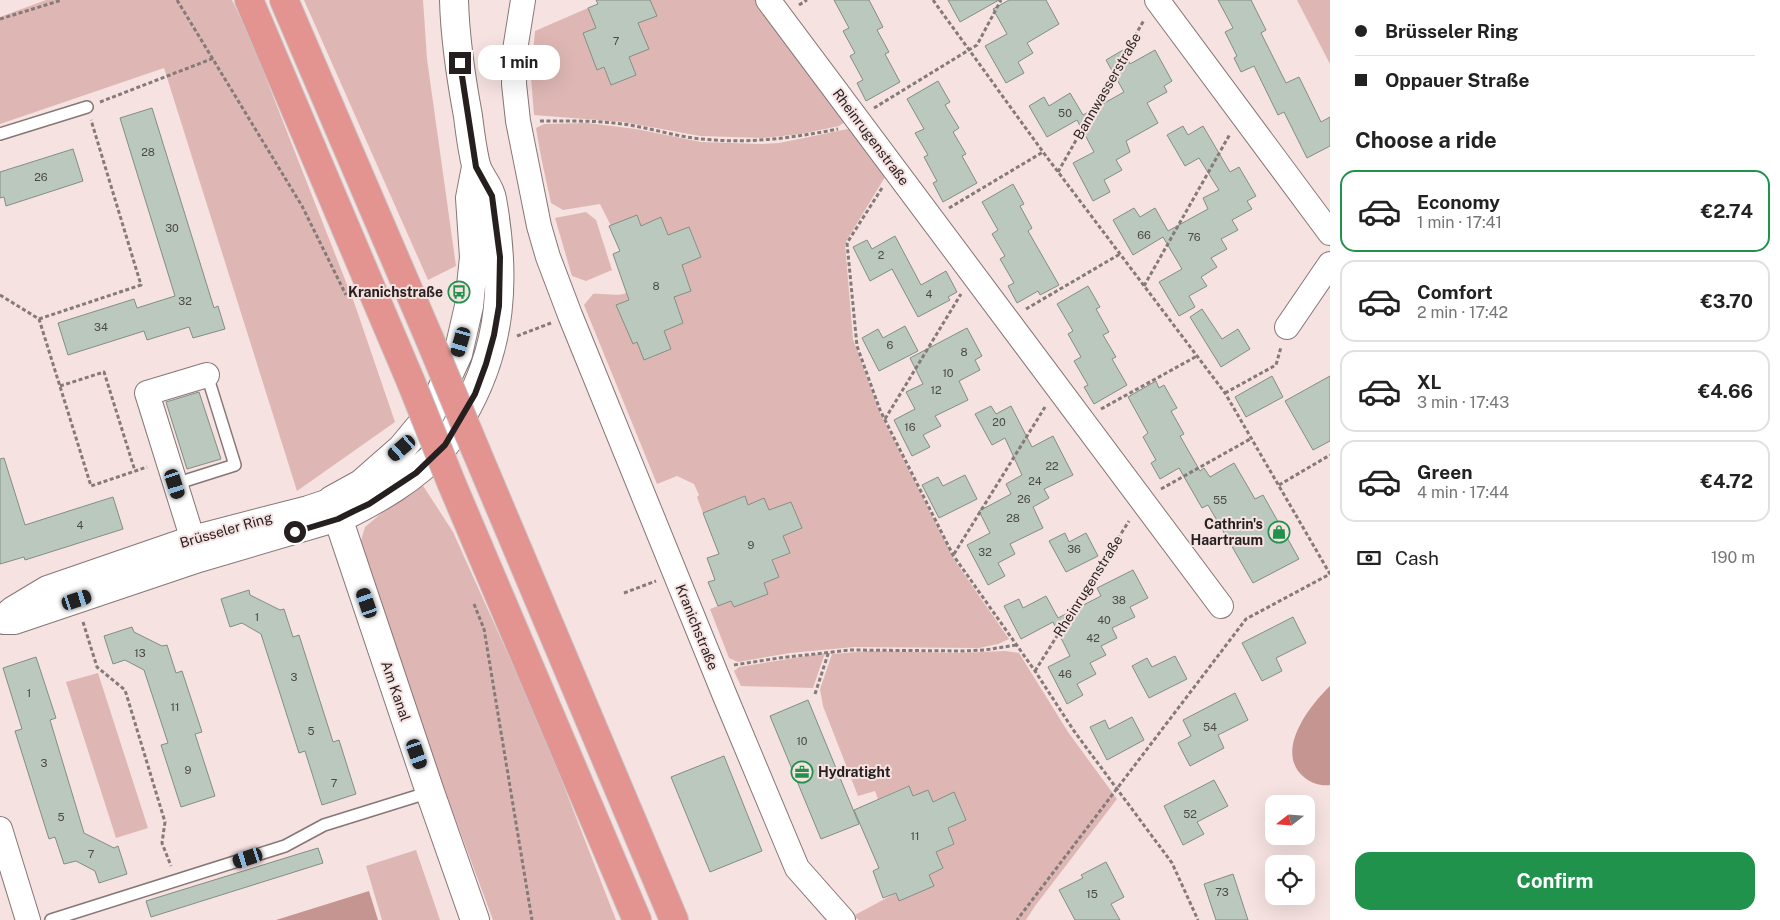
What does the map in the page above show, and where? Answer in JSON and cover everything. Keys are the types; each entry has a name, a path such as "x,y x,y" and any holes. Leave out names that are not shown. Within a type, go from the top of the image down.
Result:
{"highway":[{"path":"249,0 637,920"},
{"path":"284,0 430,340 674,920"}],"street":[{"path":"454,0 455,27 462,81 476,167"},
{"name":"Kranichstraße","path":"523,0 515,50 514,84 518,121 539,226 548,257 714,671 797,868 843,920"},
{"name":"Rheinrugenstraße","path":"768,0 895,167 1057,388 1221,606"},
{"path":"1151,9 1241,114 1330,234"},
{"name":"Brüsseler Ring","path":"0,621 12,609 47,588 196,549 335,509 369,504 416,473 445,445 475,394 494,335 499,306 500,257 492,196 476,167"},
{"name":"Brüsseler Ring","path":"335,509 395,454 431,413 458,354 469,306 474,257 470,198 476,167"},
{"path":"1287,327 1330,264"},
{"path":"196,549 147,393 207,375"},
{"name":"Am Kanal","path":"335,509 475,920"},
{"name":"Brüsseler Ring","path":"0,621 15,622 77,600 196,549"},
{"path":"0,829 8,883 28,920"}],"lane":[{"path":"0,134 87,106"},
{"path":"175,484 236,465 207,375"},
{"path":"51,920 285,846 324,825 430,792"}],"path":[{"path":"0,19 62,0"},
{"path":"177,0 214,58 302,206 350,303"},
{"path":"934,0 1043,152 1224,393 1330,574 1246,620 1017,920"},
{"path":"518,121 598,121 702,139 756,141 777,140 838,129 977,45 1001,0"},
{"name":"Bannwasserstraße","path":"1058,172 1151,9"},
{"path":"39,319 142,285 87,106 214,58"},
{"path":"1144,286 1241,114"},
{"path":"932,218 1043,152"},
{"path":"895,167 847,243 857,346 885,419 954,555 1035,671 1074,731 1172,863 1198,920"},
{"path":"1007,320 1120,254"},
{"path":"885,419 973,274"},
{"path":"0,295 39,319 91,486 168,460"},
{"path":"494,335 512,337 570,315"},
{"path":"1224,393 1276,365 1287,327"},
{"path":"1081,420 1196,356"},
{"path":"60,386 104,372 135,471"},
{"path":"954,555 1057,388"},
{"path":"1142,501 1252,438"},
{"path":"1279,485 1330,455"},
{"name":"Rheinrugenstraße","path":"1035,671 1142,501"},
{"path":"624,593 675,573"},
{"path":"77,600 97,667 125,690 165,822 162,843 176,881"},
{"path":"474,603 484,629 532,920"},
{"path":"714,671 729,666 829,651 871,649 964,651 985,650 1016,644"},
{"path":"815,694 829,651"}],"shaded area":[{"path":"46,0 232,0 251,40 355,305 395,422 297,491 164,68 0,124 0,17"},
{"path":"304,0 423,0 427,59 456,266 428,280"},
{"path":"650,0 758,0 845,122 839,126 801,134 763,138 700,136 623,122 534,115 531,77 535,31 588,8 596,28 583,33 597,70 604,67 611,85 636,75 629,57 638,23 656,16"},
{"path":"1297,0 1330,0 1330,64"},
{"path":"587,123 636,129 701,142 762,144 779,143 853,128 885,177 845,243 853,339 879,411 955,561 1009,639 998,644 979,648 854,647 790,653 738,662 729,658 710,609 731,601 734,607 768,594 764,583 772,561 789,553 783,536 802,528 791,502 769,510 764,498 748,505 744,496 703,513 697,497 699,495 694,484 677,476 657,484 584,305 593,294 619,295 626,293 629,300 617,305 633,343 637,342 645,360 670,349 664,331 683,323 674,297 691,290 682,265 701,256 689,227 668,235 661,217 641,226 637,215 611,226 600,204 563,210 551,203 536,128 544,124"},
{"path":"586,212 596,220 612,270 586,281 572,276 555,218"},
{"path":"420,481 453,532 542,730 616,920 493,920 357,554 365,527"},
{"path":"869,651 958,653 1005,651 1019,653 1068,732 1117,799 1026,920 859,920 853,916 896,893 899,901 933,886 929,875 943,868 936,852 954,844 948,828 966,820 954,793 933,802 928,790 913,796 908,786 878,799 875,791 858,796 823,706 820,689 832,654"},
{"path":"825,653 813,688 741,686 734,671 739,667"},
{"path":"98,673 148,828 116,838 66,682"},
{"path":"1330,686 1330,785 1323,785 1305,778 1296,768 1292,756 1293,743 1304,717"},
{"path":"416,850 440,920 382,920 366,866"},
{"path":"369,891 378,920 276,920"}],"building":[{"path":"596,0 650,0 657,16 638,23 649,49 629,57 636,75 611,85 604,67 597,70 583,33 596,28 588,8 598,4"},
{"path":"834,0 869,0 883,27 877,30 889,52 885,54 900,82 866,101 857,83 863,80 850,56 855,53 843,31 849,28"},
{"path":"948,0 999,0 960,22"},
{"path":"1009,0 1046,0 1059,24 1027,43 1033,53 1018,62 1024,73 1006,83 985,46 1007,34 993,9"},
{"path":"1218,0 1251,0 1266,30 1261,33 1286,83 1299,77 1321,122 1330,117 1330,146 1307,158 1284,112 1278,115 1254,66 1241,72 1234,58 1237,56 1225,32 1233,28"},
{"path":"1123,50 1130,64 1155,50 1172,81 1164,86 1167,92 1147,103 1158,123 1126,141 1130,152 1116,160 1122,170 1104,180 1110,192 1093,201 1073,163 1094,152 1077,120 1047,137 1029,106 1044,97 1049,106 1070,93 1083,115 1124,92 1106,60"},
{"path":"938,81 950,102 945,105 959,128 953,132 966,154 962,156 977,183 943,202 933,183 937,181 924,157 928,155 915,133 924,129 907,99"},
{"path":"152,108 214,308 218,306 225,329 193,338 189,327 147,340 144,331 68,355 58,323 134,299 137,308 175,296 120,118"},
{"path":"1183,126 1188,135 1203,126 1230,172 1239,167 1256,196 1247,201 1252,209 1232,220 1238,230 1221,239 1227,249 1211,258 1217,267 1201,277 1207,286 1189,296 1195,307 1179,316 1159,282 1182,269 1163,237 1133,255 1113,220 1134,208 1140,217 1155,208 1168,231 1208,209 1203,198 1219,190 1199,158 1185,166 1167,135"},
{"path":"73,149 83,181 6,206 4,197 0,198 0,172"},
{"path":"1013,184 1024,204 1020,206 1032,228 1028,231 1059,285 1040,295 1038,291 1017,303 1008,286 1014,283 1000,259 1005,256 992,234 998,230 982,202"},
{"path":"637,215 641,226 661,217 668,235 689,227 701,257 682,265 691,291 674,297 683,323 664,331 671,349 644,360 637,342 633,344 616,305 629,300 613,254 620,251 609,226"},
{"path":"895,236 921,285 946,271 957,292 948,297 950,300 918,317 892,269 870,281 853,247 867,240 872,249"},
{"path":"1088,286 1100,307 1096,309 1109,332 1103,335 1116,357 1112,359 1127,385 1094,404 1084,387 1088,385 1074,361 1081,357 1068,334 1073,331 1057,304"},
{"path":"1202,309 1222,339 1238,329 1250,349 1221,367 1190,317"},
{"path":"905,326 918,351 879,371 862,338 878,329 883,338"},
{"path":"967,328 982,356 975,360 980,370 959,381 968,400 935,416 941,426 923,435 930,447 912,456 894,420 915,409 906,392 923,384 910,358"},
{"path":"1272,376 1283,397 1246,417 1235,397"},
{"path":"1330,376 1330,441 1313,450 1285,401"},
{"path":"1156,381 1159,388 1164,385 1177,408 1171,411 1184,434 1180,436 1200,471 1204,468 1210,477 1234,463 1255,499 1263,495 1299,559 1253,583 1208,505 1202,508 1179,468 1160,479 1151,463 1156,460 1143,437 1148,433 1128,397"},
{"path":"199,392 221,459 187,469 166,402"},
{"path":"991,406 996,414 1011,406 1032,447 1053,436 1073,475 1044,489 1049,498 1033,507 1043,528 1010,544 1015,554 998,563 1005,576 988,585 967,545 990,533 979,511 1011,494 1006,484 1022,475 1005,438 992,445 975,414"},
{"path":"4,458 25,525 113,497 123,529 25,560 24,557 0,564 0,459"},
{"path":"965,475 977,499 939,518 922,485 938,477 943,486"},
{"path":"745,496 748,505 764,498 769,510 791,502 802,528 783,536 790,553 772,560 779,577 764,583 768,594 734,607 731,601 718,606 708,582 715,580 707,558 719,554 703,513"},
{"path":"1065,533 1069,542 1086,533 1098,556 1066,572 1049,541"},
{"path":"1133,570 1148,598 1130,607 1135,617 1112,628 1117,638 1101,646 1106,655 1090,663 1096,674 1077,684 1083,695 1067,704 1048,667 1070,656 1053,622 1021,639 1004,606 1019,599 1023,608 1046,596 1058,618 1101,596 1097,588"},
{"path":"249,590 250,595 280,610 284,609 293,637 299,635 333,742 339,740 356,794 322,805 305,751 299,753 261,634 242,623 230,627 221,599"},
{"path":"1293,617 1306,643 1276,658 1282,671 1262,681 1242,643"},
{"path":"132,627 134,632 162,646 167,645 176,673 182,671 202,732 195,734 215,796 181,807 161,745 168,743 144,670 125,660 113,664 104,636"},
{"path":"1175,656 1187,679 1149,698 1132,666 1147,658 1152,667"},
{"path":"36,657 56,718 50,720 84,833 114,848 118,846 127,874 99,883 95,871 76,861 64,864 55,837 49,839 15,731 22,729 3,668"},
{"path":"1235,693 1248,720 1218,735 1224,748 1190,766 1178,743 1191,736 1183,720"},
{"path":"808,700 859,824 821,839 770,716"},
{"path":"1132,717 1144,740 1107,760 1090,727 1105,720 1109,729"},
{"path":"724,756 762,851 710,872 671,777"},
{"path":"1214,780 1228,806 1197,822 1204,834 1183,845 1164,806"},
{"path":"909,786 913,796 928,790 933,802 954,792 966,820 948,828 954,844 936,852 943,868 929,875 934,886 899,901 896,893 883,898 873,871 879,868 854,810"},
{"path":"318,848 323,863 151,917 146,901"},
{"path":"1106,862 1124,897 1111,904 1120,920 1075,920 1059,890 1083,878 1081,875"},
{"path":"1233,874 1248,920 1216,920 1204,884"}],"place":[{"name":"Kranichstraße","path":"459,292"},
{"name":"Cathrin's Haartraum","path":"1279,532"},
{"name":"Hydratight","path":"802,772"}],"route":[{"path":"295,532 338,519 369,504 416,473 445,445 475,394 486,364 499,306 500,257 492,196 476,167 460,63"}]}
